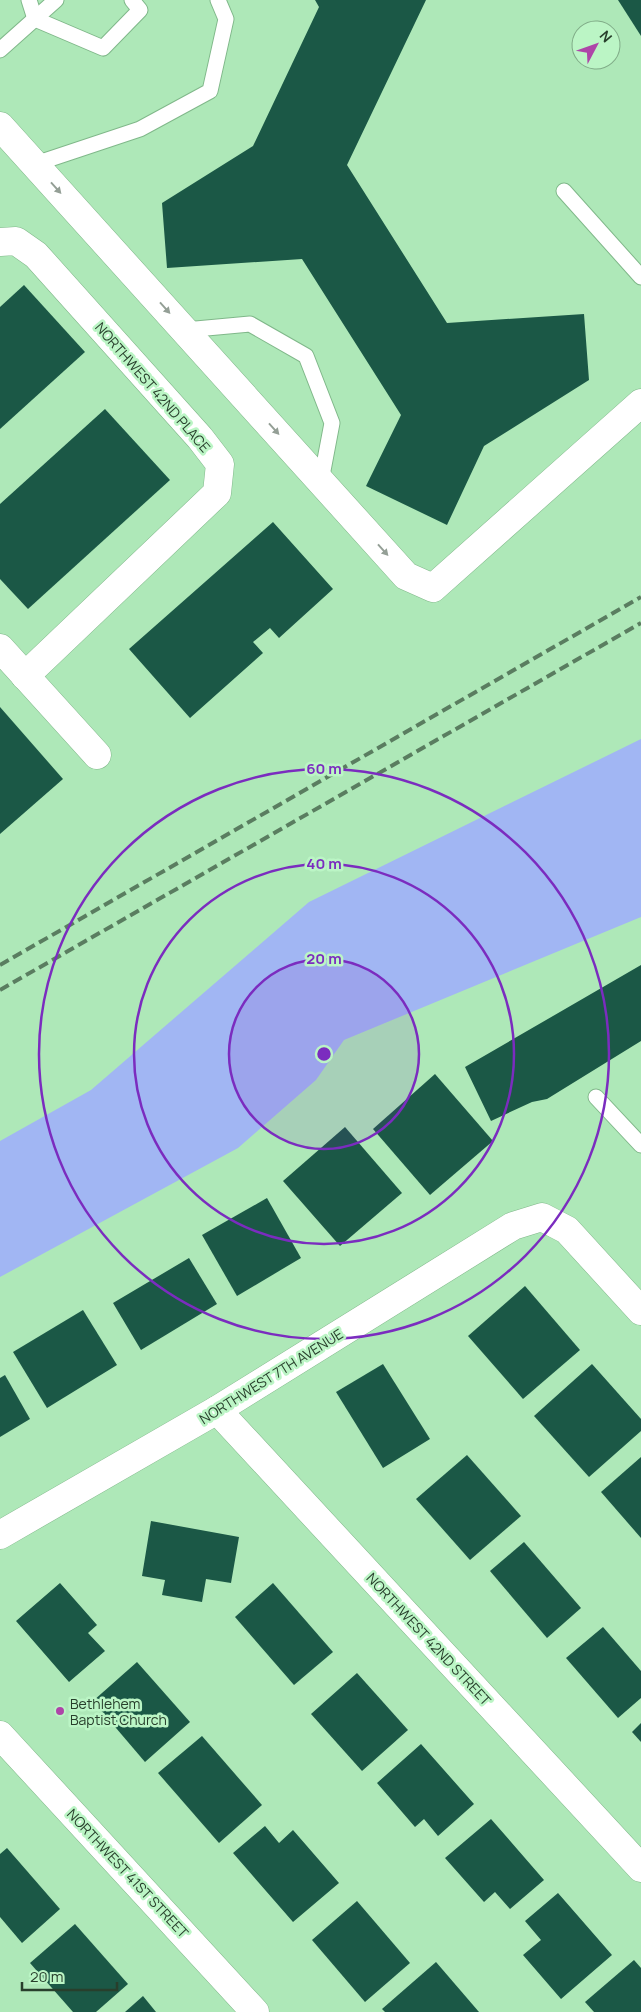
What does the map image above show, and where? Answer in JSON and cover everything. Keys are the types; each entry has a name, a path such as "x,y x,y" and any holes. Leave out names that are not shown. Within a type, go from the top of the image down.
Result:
{"street":[{"path":"0,126 406,576 433,588 641,403"},
{"name":"NORTHWEST 42ND PLACE","path":"0,242 16,241 36,255 200,438 220,464 217,494 25,676"},
{"path":"0,648 97,755"},
{"name":"NORTHWEST 7TH AVENUE","path":"0,1535 217,1410 513,1226 542,1217 566,1230 641,1311"},
{"name":"NORTHWEST 42ND STREET","path":"217,1410 641,1868"},
{"name":"NORTHWEST 41ST STREET","path":"0,1735 255,2012"}],"lane":[{"path":"29,0 35,19 103,48 140,10 132,0"},
{"path":"0,50 56,0"},
{"path":"35,164 140,129 210,91 226,19 218,0"},
{"path":"564,191 641,276"},
{"path":"185,330 250,324 306,356 332,423 321,481"},
{"path":"596,1097 641,1146"}],"water":[{"path":"641,739 641,917 344,1040 316,1080 238,1148 0,1277 0,1141 91,1090 309,902"}],"building":[{"path":"315,0 426,0 347,165 447,323 584,314 589,380 484,446 447,525 366,486 401,415 302,259 167,268 162,203 253,146 319,7"},
{"path":"618,0 641,0 641,36"},
{"path":"24,285 85,352 0,429 0,307"},
{"path":"105,409 170,480 28,609 0,579 0,504"},
{"path":"273,522 333,589 279,638 270,628 253,642 263,653 190,718 129,649"},
{"path":"0,707 63,779 0,834"},
{"path":"641,965 641,1041 547,1099 532,1102 491,1121 465,1067"},
{"path":"435,1074 493,1141 430,1195 373,1129"},
{"path":"345,1127 402,1193 340,1246 283,1181"},
{"path":"267,1198 301,1258 237,1296 202,1235"},
{"path":"189,1258 217,1304 141,1350 113,1303"},
{"path":"525,1286 580,1350 523,1399 468,1336"},
{"path":"83,1310 117,1365 47,1408 13,1352"},
{"path":"383,1364 430,1439 383,1468 336,1392"},
{"path":"592,1364 641,1419 641,1431 589,1477 534,1416"},
{"path":"5,1375 30,1419 0,1437 0,1378"},
{"path":"467,1455 521,1516 470,1560 416,1499"},
{"path":"641,1457 641,1538 601,1492"},
{"path":"151,1521 239,1537 231,1583 206,1579 202,1602 162,1595 165,1580 142,1576"},
{"path":"524,1542 581,1608 547,1638 490,1571"},
{"path":"60,1583 97,1625 88,1633 105,1651 69,1682 16,1621"},
{"path":"273,1583 333,1652 294,1685 235,1617"},
{"path":"603,1627 641,1671 641,1698 618,1718 566,1658"},
{"path":"137,1662 190,1722 145,1762 93,1701"},
{"path":"357,1673 408,1730 362,1771 311,1714"},
{"path":"641,1723 641,1742 632,1732"},
{"path":"202,1736 262,1805 219,1843 158,1773"},
{"path":"421,1744 474,1804 438,1836 424,1819 415,1827 377,1783"},
{"path":"491,1819 544,1880 510,1909 495,1892 484,1902 445,1858"},
{"path":"265,1826 279,1843 293,1830 339,1883 293,1922 233,1853"},
{"path":"7,1848 60,1909 22,1943 0,1917 0,1854"},
{"path":"558,1893 612,1955 561,1999 523,1955 541,1940 525,1921"},
{"path":"357,1901 410,1963 365,2002 312,1940"},
{"path":"75,1924 128,1984 96,2012 73,2012 30,1963"},
{"path":"634,1960 641,1968 641,2012 594,2012 585,2002"},
{"path":"436,1962 479,2012 385,2012 382,2009"},
{"path":"143,1996 156,2012 125,2012"}],"railway":[{"path":"0,965 641,597"},
{"path":"0,990 641,623"}],"place":[{"name":"Bethlehem Baptist Church","path":"60,1711"}]}
